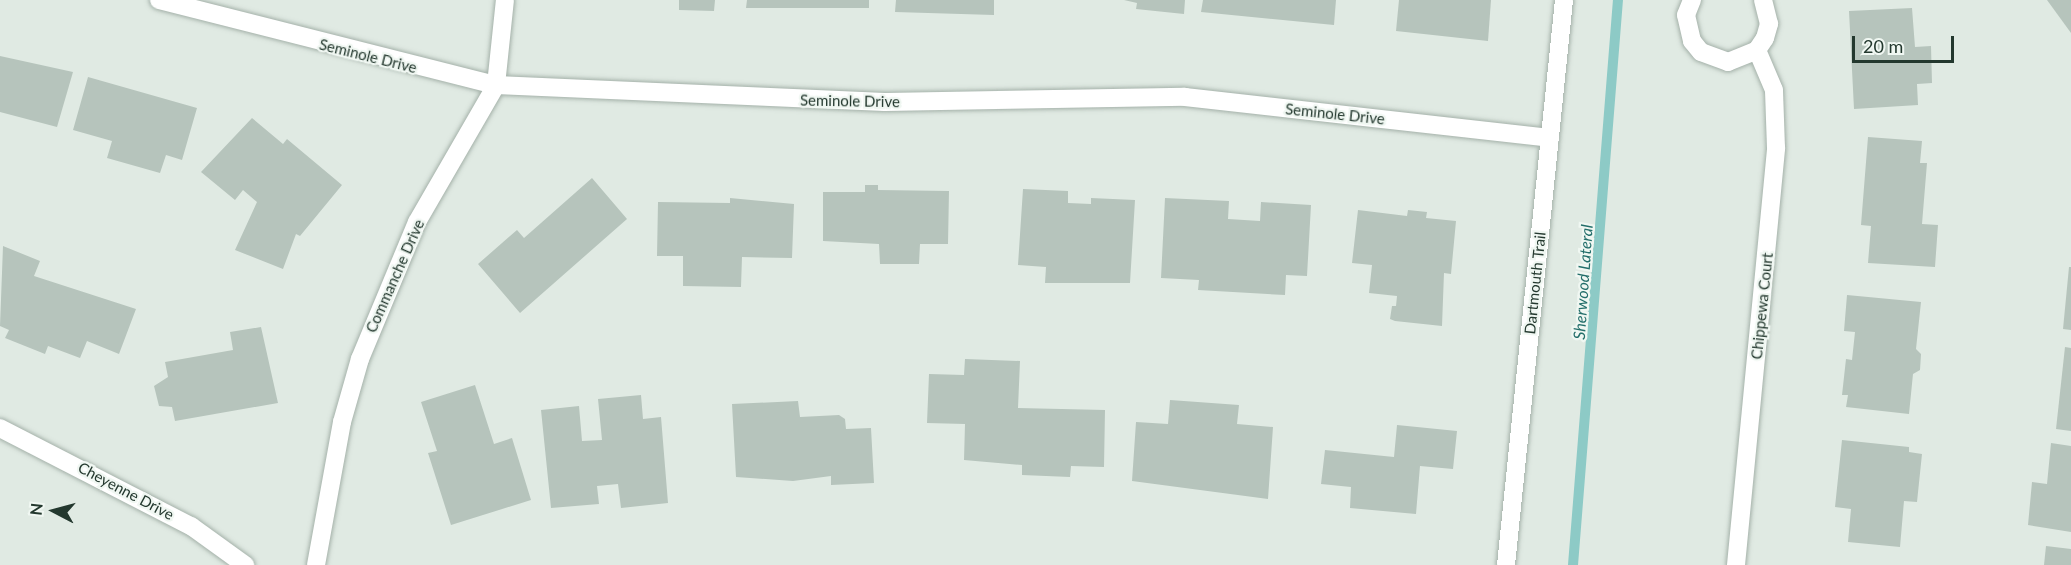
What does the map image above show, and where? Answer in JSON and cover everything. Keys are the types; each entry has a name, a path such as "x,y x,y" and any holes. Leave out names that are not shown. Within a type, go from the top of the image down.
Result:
{"street":[{"name":"Seminole Drive","path":"159,0 496,85 885,102 1185,97 1550,138"},
{"name":"Commanche Drive","path":"316,565 342,422 382,299 417,222 496,85 505,0"},
{"name":"Dartmouth Trail","path":"1506,565 1564,0"},
{"path":"1692,0 1687,29 1701,52 1728,62 1756,50 1769,24 1763,0"},
{"name":"Chippewa Court","path":"1735,565 1776,148 1774,90 1756,50"},
{"name":"Cheyenne Drive","path":"0,428 190,526 245,565"}],"building":[{"path":"679,0 715,0 714,11 679,10"},
{"path":"747,0 869,0 869,8 746,8"},
{"path":"896,0 994,0 994,15 895,12"},
{"path":"1124,0 1185,0 1184,14 1136,9 1137,3"},
{"path":"1203,0 1336,0 1334,25 1201,12"},
{"path":"1399,0 1491,0 1488,41 1396,31"},
{"path":"2047,0 2071,0 2071,33"},
{"path":"1912,8 1915,47 1931,46 1932,83 1917,84 1918,105 1854,109 1849,11"},
{"path":"0,56 73,72 57,127 0,112"},
{"path":"88,77 197,108 182,160 166,155 160,173 107,158 112,141 73,130"},
{"path":"252,118 283,144 287,139 342,185 300,236 296,234 283,269 235,250 257,202 243,190 235,200 201,172"},
{"path":"1868,137 1922,141 1920,163 1927,163 1922,224 1938,225 1935,267 1868,263 1871,226 1861,225"},
{"path":"592,178 627,219 520,313 478,264 517,230 524,238"},
{"path":"865,185 878,185 878,190 949,191 948,244 920,244 919,264 880,264 879,244 823,241 823,192 865,192"},
{"path":"1023,189 1068,191 1068,203 1091,204 1091,198 1135,200 1130,283 1045,283 1046,267 1018,265"},
{"path":"730,198 794,204 792,258 742,257 741,287 683,286 683,256 657,256 658,202 730,203"},
{"path":"1165,198 1229,201 1228,219 1260,221 1261,202 1311,205 1307,276 1286,275 1285,295 1198,290 1199,280 1161,278"},
{"path":"1358,210 1407,216 1408,210 1427,212 1426,218 1456,221 1451,274 1444,273 1442,326 1390,319 1392,306 1396,306 1397,296 1369,293 1372,265 1352,263"},
{"path":"3,246 40,261 34,276 136,309 119,354 87,341 80,358 48,346 45,354 5,338 9,330 0,326"},
{"path":"2069,267 2071,267 2071,330 2063,329"},
{"path":"1847,295 1921,302 1916,349 1921,354 1920,370 1913,374 1909,414 1846,407 1848,395 1842,395 1846,359 1852,360 1855,332 1844,331"},
{"path":"261,327 278,403 175,421 172,407 159,406 154,386 168,377 165,362 233,350 230,332"},
{"path":"2065,347 2071,348 2071,431 2056,429"},
{"path":"965,359 1020,361 1018,408 1105,410 1104,467 1071,466 1070,477 1022,475 1022,465 964,460 965,424 927,423 929,374 964,375"},
{"path":"475,385 494,444 512,438 531,500 451,525 428,453 437,451 421,402"},
{"path":"641,395 643,419 661,417 668,503 621,508 618,484 597,486 599,504 551,508 541,410 579,406 582,441 602,440 598,399"},
{"path":"1170,400 1239,405 1237,424 1273,427 1268,499 1132,481 1136,422 1168,424"},
{"path":"798,401 800,417 839,415 845,419 846,429 871,428 874,483 831,485 831,476 793,481 736,477 732,404"},
{"path":"1397,425 1457,431 1453,469 1420,466 1416,514 1350,508 1351,487 1321,484 1325,450 1394,457"},
{"path":"1842,440 1909,447 1909,452 1922,454 1917,502 1904,501 1900,547 1848,542 1851,509 1835,507"},
{"path":"2051,443 2071,446 2071,532 2028,525 2032,482 2047,484"},
{"path":"2046,546 2071,549 2071,565 2044,565"}],"waterway":[{"name":"Sherwood Lateral","path":"1573,565 1618,0"}]}
